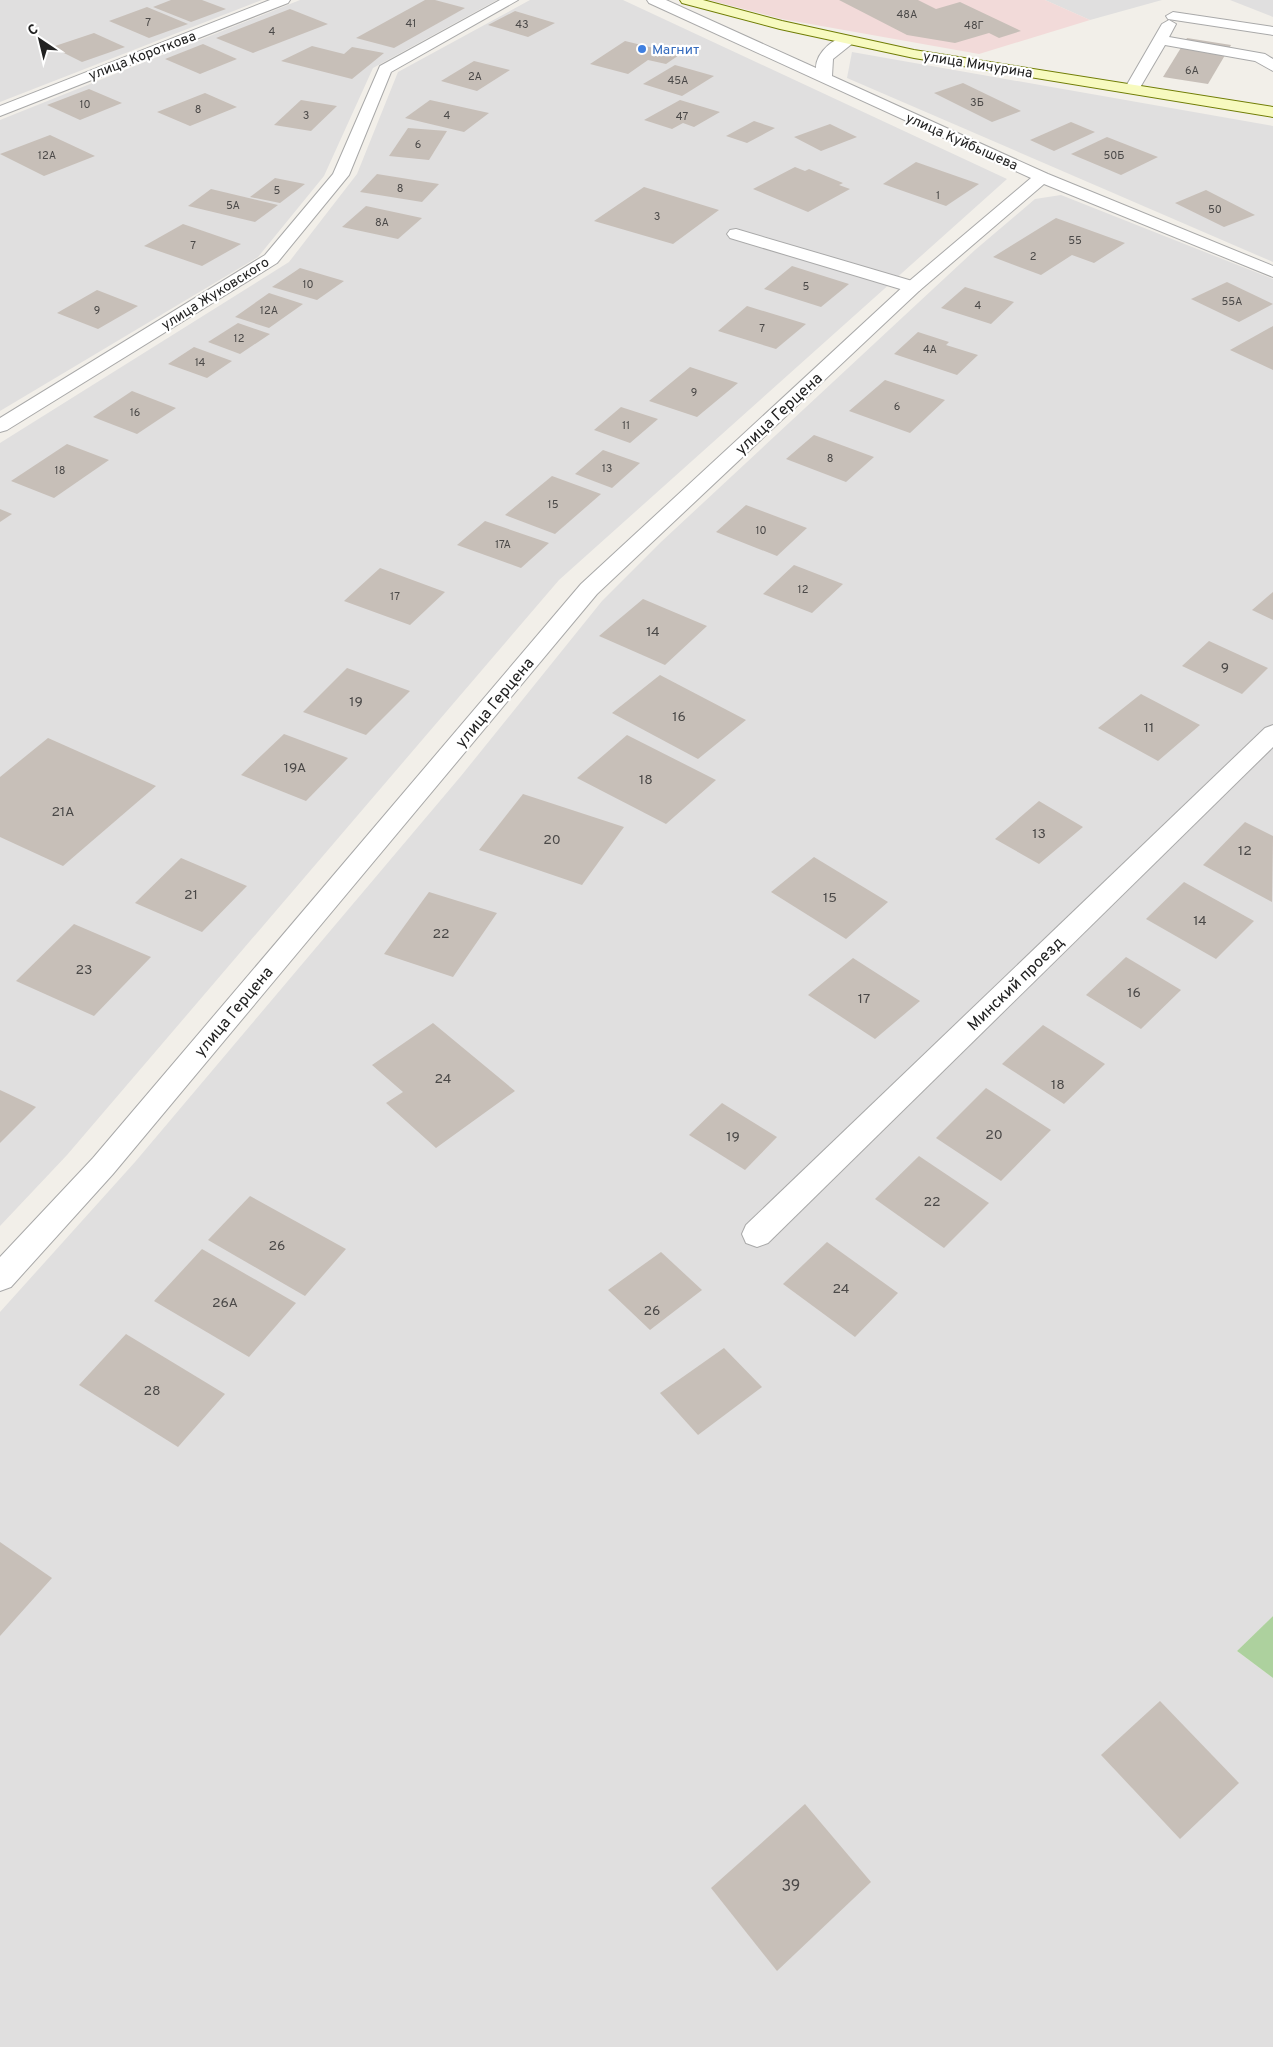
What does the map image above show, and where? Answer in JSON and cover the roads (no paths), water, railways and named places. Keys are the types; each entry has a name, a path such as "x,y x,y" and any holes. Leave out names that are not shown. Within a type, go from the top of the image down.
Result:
{"street":[{"name":"улица Короткова","path":"0,111 283,0"},
{"name":"улица Жуковского","path":"0,426 271,260 341,175 385,69 511,0"},
{"name":"улица Куйбышева","path":"654,0 1042,177 1273,272"},
{"name":"улица Мичурина","path":"687,0 848,40 914,54 1273,112"},
{"path":"1133,88 1173,16 1175,0"},
{"path":"1173,16 1273,31"},
{"path":"825,79 822,64 827,54 848,40"},
{"path":"1161,40 1260,57 1273,66"},
{"name":"улица Герцена","path":"0,1278 103,1166 590,589 914,287 1042,177"},
{"path":"736,234 914,287"},
{"name":"Минский проезд","path":"757,1234 1273,733"}],"place":[{"name":"Магнит","path":"642,49"}]}
